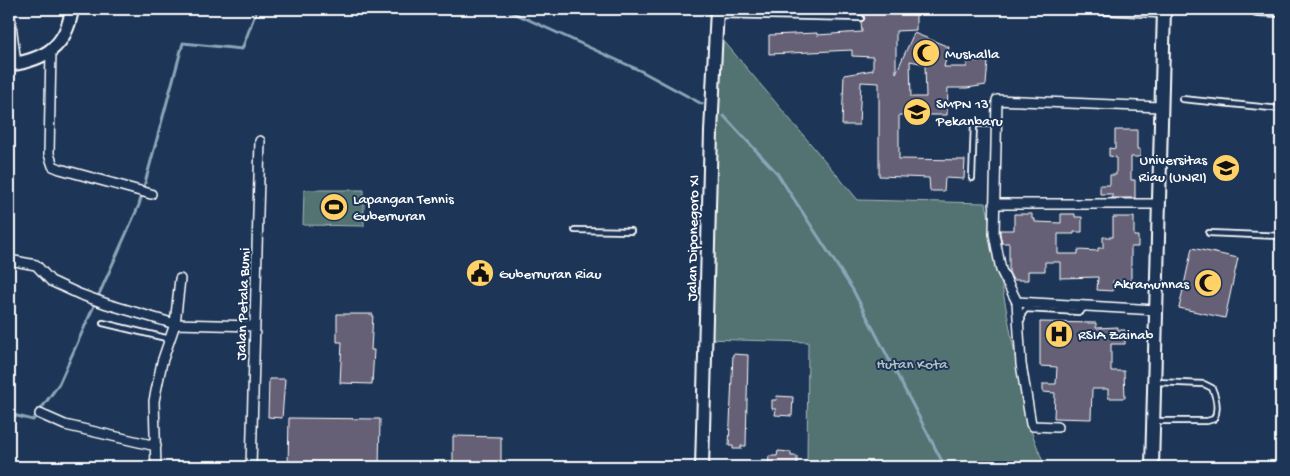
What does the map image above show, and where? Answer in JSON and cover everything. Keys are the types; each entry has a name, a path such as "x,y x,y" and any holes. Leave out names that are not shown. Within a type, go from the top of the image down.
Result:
{"street":[{"path":"10,9 13,64 40,58 51,50 64,32 72,9"},
{"path":"1089,9 1164,11 1152,467"},
{"path":"1257,9 1281,10"},
{"name":"Jalan Diponegoro XI","path":"702,467 711,132 717,12"},
{"path":"51,50 49,154 53,166 151,194"},
{"path":"1057,427 1032,425 1022,364 1016,302 999,261 994,234 997,100 1160,107"},
{"name":"Jalan Petala Bumi","path":"251,467 260,141"},
{"path":"994,204 1159,204"},
{"path":"9,260 36,265 51,281 79,294 175,324 255,326"},
{"path":"156,467 154,401 162,362 175,324 180,280"},
{"path":"1016,302 1156,310"},
{"path":"40,414 65,425 156,446"}],"lane":[{"path":"717,12 861,18"},
{"path":"1182,99 1281,109"},
{"path":"972,178 974,124 997,124"},
{"path":"575,230 631,231"},
{"path":"1209,232 1281,236"},
{"path":"1018,332 1022,326 1022,314 1026,309 1080,312 1085,307"},
{"path":"103,323 170,338"},
{"path":"1153,421 1207,421 1214,419 1217,414 1212,388 1204,384 1154,382"}],"green space":[{"name":"Hutan Kota","path":"717,33 858,200 986,203 1028,423 1045,467 807,467 808,342 705,339"},
{"name":"Lapangan Tennis Gubernuran","path":"304,190 364,190 364,226 303,225"}],"building":[{"path":"809,9 916,9 916,30 896,31 896,73 914,33 949,47 944,67 967,67 967,61 988,61 986,85 948,88 947,115 899,115 899,159 965,160 964,179 945,178 944,191 930,191 929,178 879,176 879,83 861,82 859,125 842,125 844,75 873,70 873,57 852,56 852,50 769,54 769,35 817,33 817,35 862,32 861,22 865,19 863,14 809,13","holes":["910,61 925,64 926,97 911,97"]},
{"path":"1115,130 1137,130 1137,149 1140,149 1140,157 1131,157 1131,180 1135,180 1135,198 1112,198 1112,194 1100,194 1100,185 1110,185 1110,175 1116,175 1116,157 1109,156 1109,148 1115,149"},
{"path":"1014,214 1032,214 1032,219 1035,219 1035,222 1061,223 1061,214 1075,214 1075,217 1082,217 1082,232 1058,234 1058,254 1078,254 1078,250 1098,251 1098,248 1103,248 1103,237 1113,237 1113,217 1134,217 1134,236 1138,236 1138,247 1131,247 1131,281 1113,281 1113,291 1097,290 1098,277 1060,278 1060,262 1045,262 1045,271 1028,271 1028,280 1013,280 1009,272 1009,243 1002,243 1000,230 1014,230"},
{"name":"Akramunnas","path":"1192,248 1238,258 1225,318 1179,308"},
{"path":"337,314 373,314 371,350 374,350 372,384 340,383 342,342 337,342"},
{"path":"1040,322 1096,323 1096,328 1118,327 1118,330 1125,330 1125,344 1111,344 1111,371 1124,371 1125,398 1108,398 1108,389 1092,389 1091,419 1054,418 1055,393 1043,392 1043,384 1056,384 1057,367 1040,366"},
{"path":"733,354 748,355 746,446 741,446 741,449 733,449 733,446 729,446"},
{"path":"269,379 285,379 282,418 268,417"},
{"path":"777,396 793,397 792,416 775,415 776,409 772,409 772,400 776,400"},
{"path":"289,418 380,419 379,467 288,467"},
{"path":"453,436 501,437 501,467 453,467"},
{"path":"778,451 791,452 791,456 797,456 797,467 768,467 769,456 777,456"}],"waterway":[{"path":"9,414 33,420 59,384 139,205 183,43 242,49 257,9"},
{"path":"505,9 641,71 702,104"},
{"path":"724,116 777,173 853,290 945,467"}],"place":[{"name":"Mushalla","path":"926,53"},
{"name":"SMPN 13 Pekanbaru","path":"917,112"},
{"name":"Universitas Riau (UNRI)","path":"1226,168"},
{"name":"Lapangan Tennis Gubernuran","path":"334,207"},
{"name":"Gubernuran Riau","path":"480,273"},
{"name":"Akramunnas","path":"1208,283"},
{"name":"RSIA Zainab","path":"1059,334"}]}
